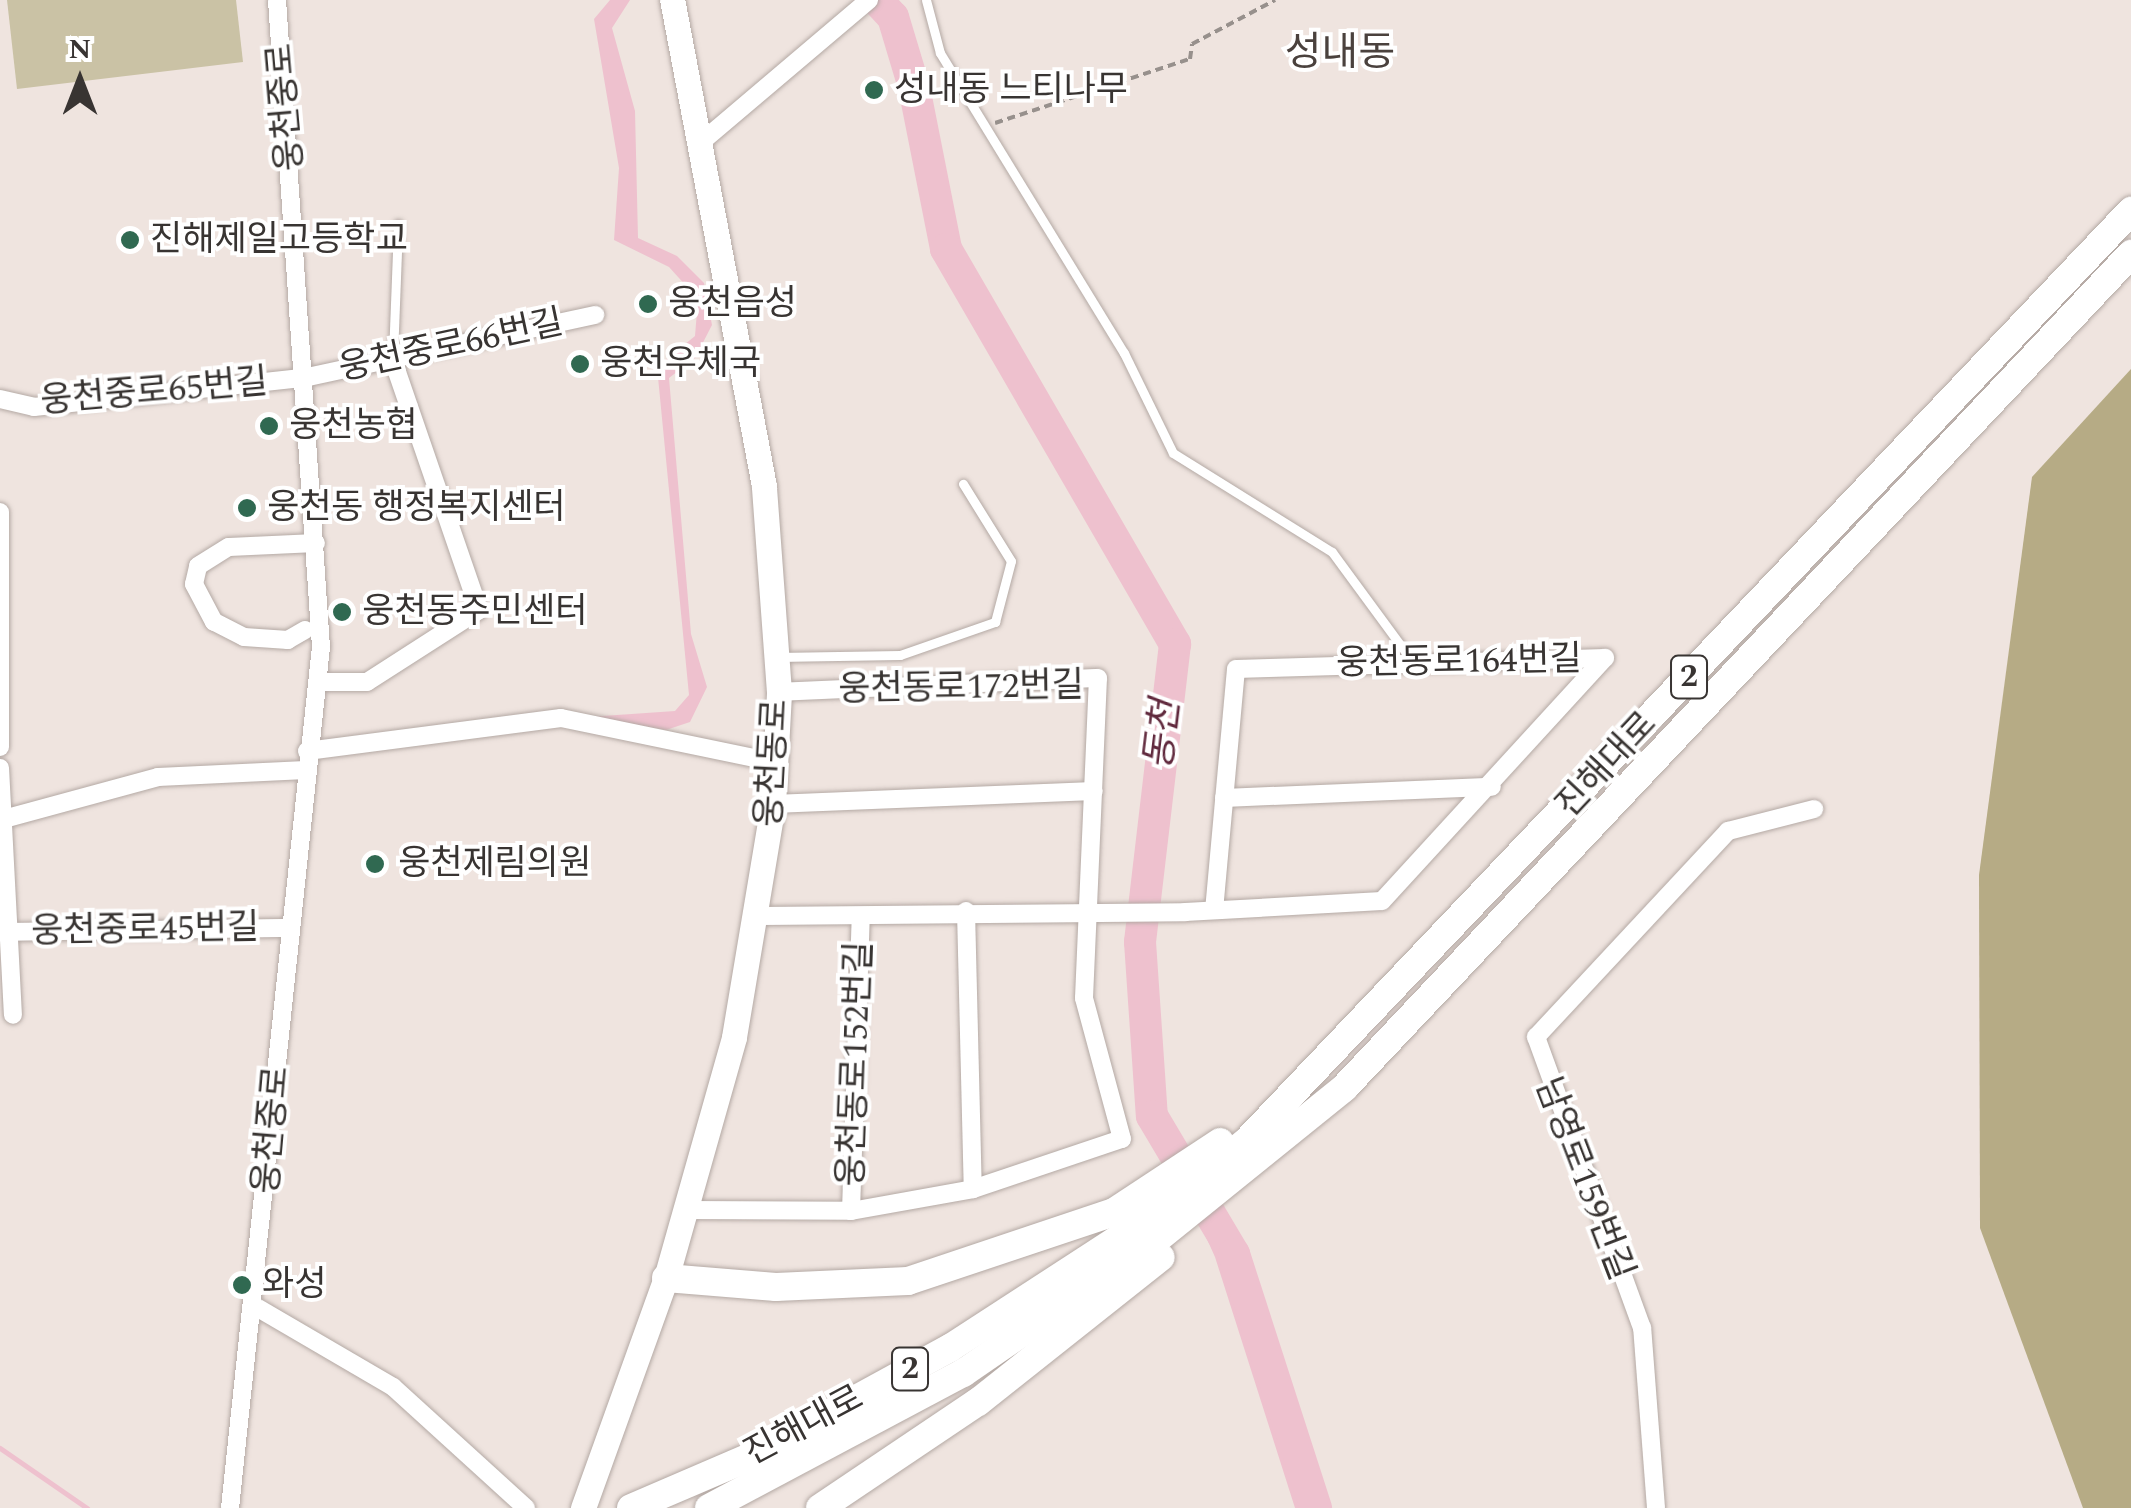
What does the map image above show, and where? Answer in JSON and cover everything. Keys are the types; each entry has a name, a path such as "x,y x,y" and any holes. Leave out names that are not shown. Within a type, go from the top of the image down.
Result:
{"highway":[{"name":"진해대로","path":"1247,1154 1330,1061 2131,211"},
{"name":"진해대로","path":"638,1505 750,1457 950,1348 1344,1088 2131,254"},
{"path":"666,1278 776,1288 908,1282 1114,1212 1160,1182 1247,1154"},
{"name":"2","path":"1157,1250 1247,1154"},
{"name":"진해대로","path":"709,1508 964,1373 1157,1250"},
{"path":"820,1508 978,1402 1157,1250"}],"main road":[{"name":"웅천동로","path":"582,1508 687,1210 760,916 779,692 764,486 672,0"}],"street":[{"name":"웅천중로","path":"230,1508 258,1308 289,928 318,682 308,377 277,0"},
{"path":"699,144 869,0"},
{"name":"웅천중로66번길","path":"308,377 595,315"},
{"path":"318,682 367,682 478,610 392,358"},
{"name":"웅천중로65번길","path":"0,400 34,407 308,377"},
{"path":"0,512 0,747"},
{"path":"305,630 288,640 244,636 214,622 194,584 198,566 229,547 316,543"},
{"name":"웅천동로164번길","path":"1083,910 1185,912 1382,902 1492,787 1605,658 1236,669 1214,908"},
{"name":"웅천동로172번길","path":"779,692 1098,678 1094,791 1083,910"},
{"path":"3,820 158,778 306,761 561,718 774,762"},
{"path":"0,768 4,932 12,1015"},
{"path":"1224,798 1492,787"},
{"path":"772,804 1094,791"},
{"name":"남영로159번길","path":"1656,1508 1642,1328 1536,1037 1728,831 1814,809"},
{"path":"760,916 1083,910"},
{"name":"웅천동로152번길","path":"687,1210 851,1212 974,1190 1122,1139 1084,998 1083,910"},
{"path":"966,911 974,1190"},
{"name":"웅천동로152번길","path":"851,1212 861,916"},
{"name":"웅천중로45번길","path":"4,932 289,928"},
{"path":"258,1308 394,1387 526,1508"}],"lane":[{"path":"926,0 940,53 1124,353 1174,454 1332,552 1412,661"},
{"path":"392,358 398,224"},
{"path":"775,657 900,655 994,622 1011,561 963,484"}],"path":[{"path":"982,127 1190,59 1192,44 1275,0"}],"shaded area":[{"path":"7,0 236,0 243,62 17,89"},
{"path":"610,0 630,0 612,28 635,111 638,238 677,256 704,283 712,325 695,358 669,378 691,634 707,687 690,722 666,730 588,717 675,711 689,695 657,367 695,336 698,299 669,267 614,240 619,168 594,19"},
{"path":"2131,369 2131,1508 2083,1508 1980,1228 1979,875 2032,477"},
{"path":"1152,1116 1234,1254 1316,1508 1295,1508 1215,1257"}],"waterway":[{"name":"동천","path":"877,0 893,17 914,87 946,249 1175,644 1140,942 1152,1116 1234,1254 1316,1508"},
{"path":"0,1448 87,1508"}],"place":[{"name":"성내동 느티나무","path":"874,90"},
{"name":"진해제일고등학교","path":"130,240"},
{"name":"웅천읍성","path":"648,304"},
{"name":"웅천우체국","path":"580,364"},
{"name":"웅천농협","path":"269,426"},
{"name":"웅천동 행정복지센터","path":"247,508"},
{"name":"웅천동주민센터","path":"342,612"},
{"name":"웅천제림의원","path":"375,864"},
{"name":"와성","path":"242,1285"}],"district":[{"name":"성내동","path":"1340,54"}]}
